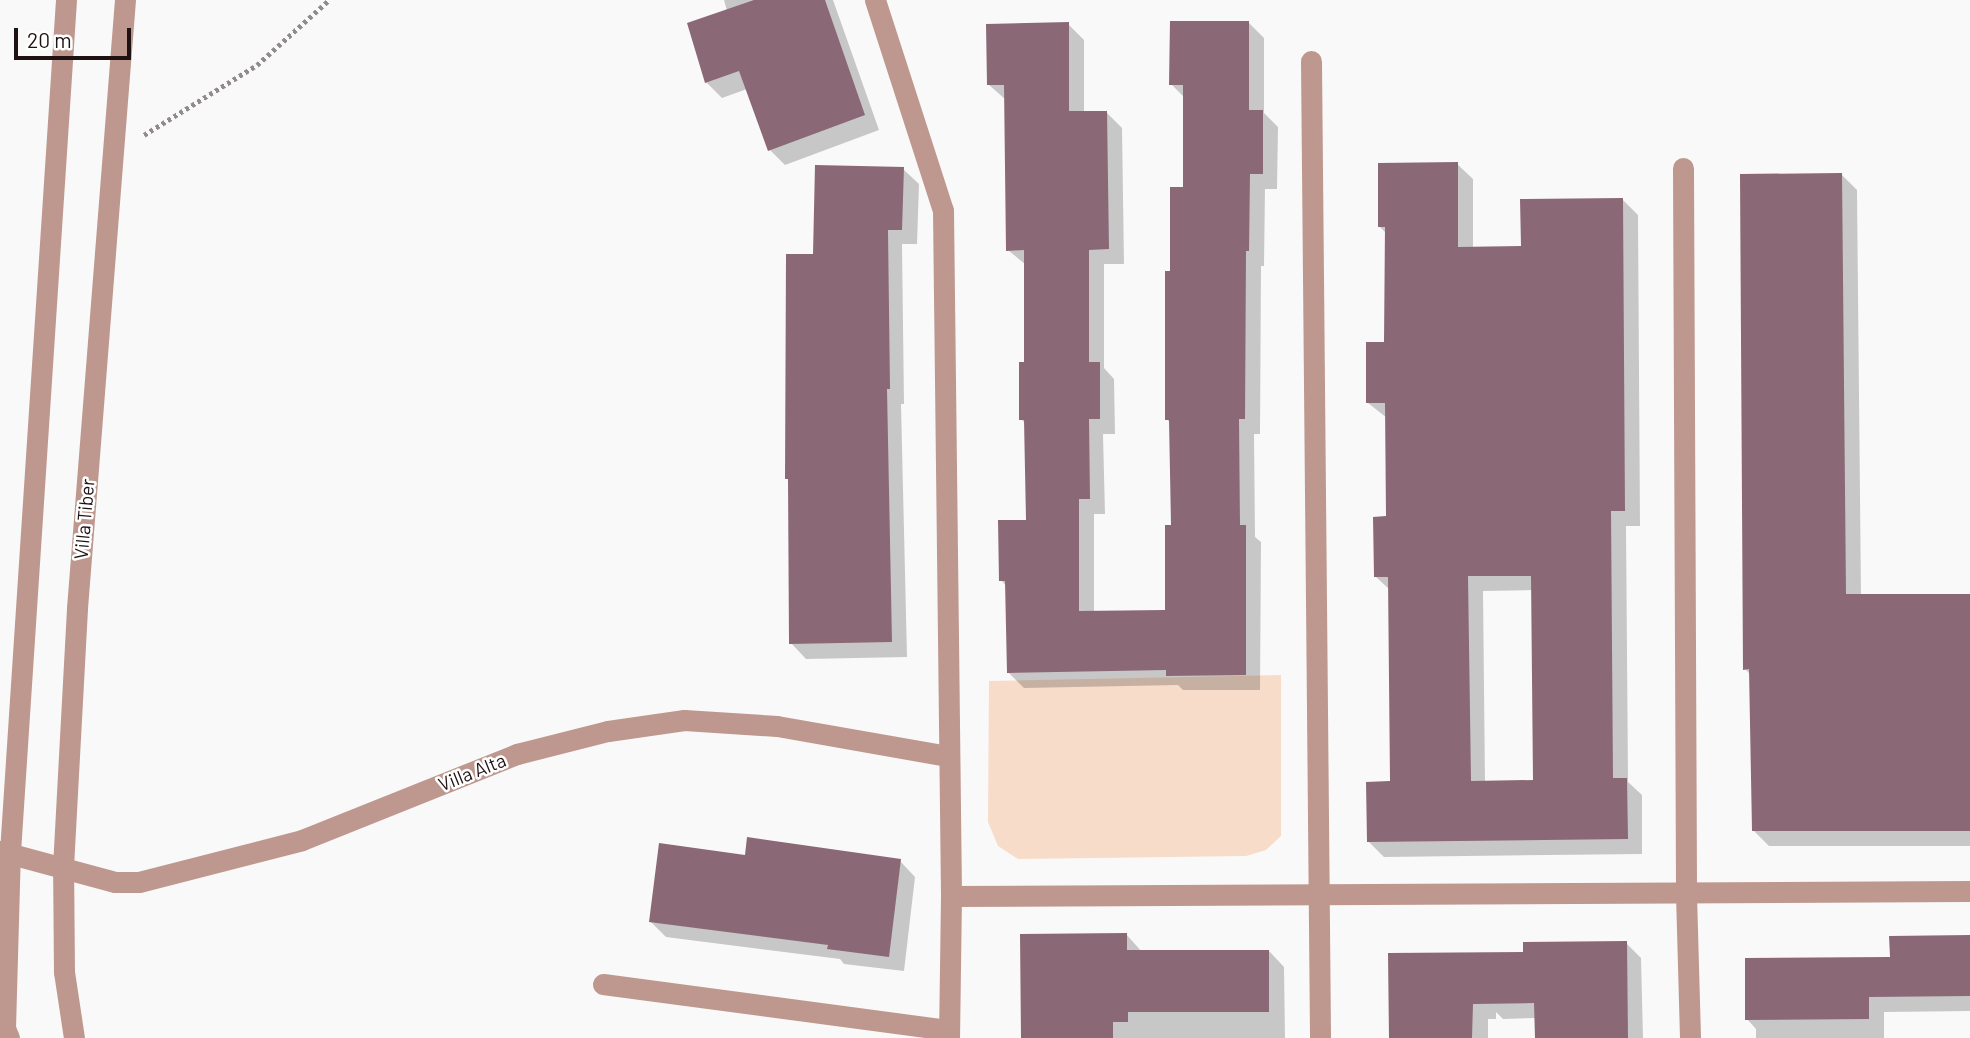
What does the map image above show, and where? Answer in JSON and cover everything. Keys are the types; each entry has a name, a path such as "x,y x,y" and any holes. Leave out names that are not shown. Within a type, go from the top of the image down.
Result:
{"street":[{"path":"9,1038 5,1028 5,852 66,0"},
{"name":"Villa Tiber","path":"74,1038 64,972 62,867 77,608 125,0"},
{"path":"603,984 949,1034 951,896 943,210 875,0"},
{"path":"1311,61 1320,1038"},
{"path":"1683,168 1686,894 1690,1038"},
{"name":"Villa Alta","path":"5,852 115,883 139,882 195,870 302,840 517,754 608,731 684,720 777,726 948,756"},
{"path":"951,896 1970,891"}],"path":[{"path":"113,154 257,65 329,0"}],"shaded area":[{"path":"1281,675 1281,836 1266,850 1246,856 1018,859 998,846 988,822 989,681"}],"building":[{"path":"754,0 825,0 865,115 768,151 739,71 705,83 687,23"},
{"path":"1170,21 1249,21 1249,110 1263,110 1263,174 1250,174 1249,251 1246,251 1245,419 1239,419 1240,525 1246,525 1246,675 1166,676 1166,670 1007,673 1005,581 999,581 998,520 1026,520 1024,420 1019,420 1019,362 1024,362 1024,250 1006,251 1004,85 987,85 986,24 1069,22 1069,111 1107,111 1109,249 1089,250 1089,362 1100,362 1100,419 1089,419 1090,499 1079,499 1079,611 1165,610 1165,525 1171,525 1169,420 1165,420 1165,271 1170,271 1170,187 1183,187 1183,85 1169,85"},
{"path":"1458,162 1458,247 1521,246 1520,199 1623,198 1625,511 1611,511 1613,778 1627,778 1628,839 1367,842 1366,782 1390,781 1388,577 1374,577 1373,517 1386,516 1385,403 1366,403 1366,342 1384,342 1385,227 1378,227 1378,163","holes":["1468,576 1531,576 1533,780 1471,781"]},
{"path":"815,165 904,167 902,230 888,230 890,389 887,389 892,642 789,644 788,479 785,479 786,254 813,254"},
{"path":"1842,173 1846,594 1970,594 1970,831 1752,831 1749,669 1743,670 1740,174"},
{"path":"747,837 901,859 889,957 827,949 828,945 649,922 659,843 745,855"},
{"path":"1127,933 1127,950 1269,950 1269,1012 1128,1012 1128,1022 1113,1022 1113,1038 1021,1038 1020,934"},
{"path":"1970,935 1970,996 1869,997 1869,1019 1745,1020 1745,958 1890,957 1889,936"},
{"path":"1627,941 1628,1038 1535,1038 1534,1003 1473,1004 1472,1038 1389,1038 1388,953 1523,952 1523,942"}]}
